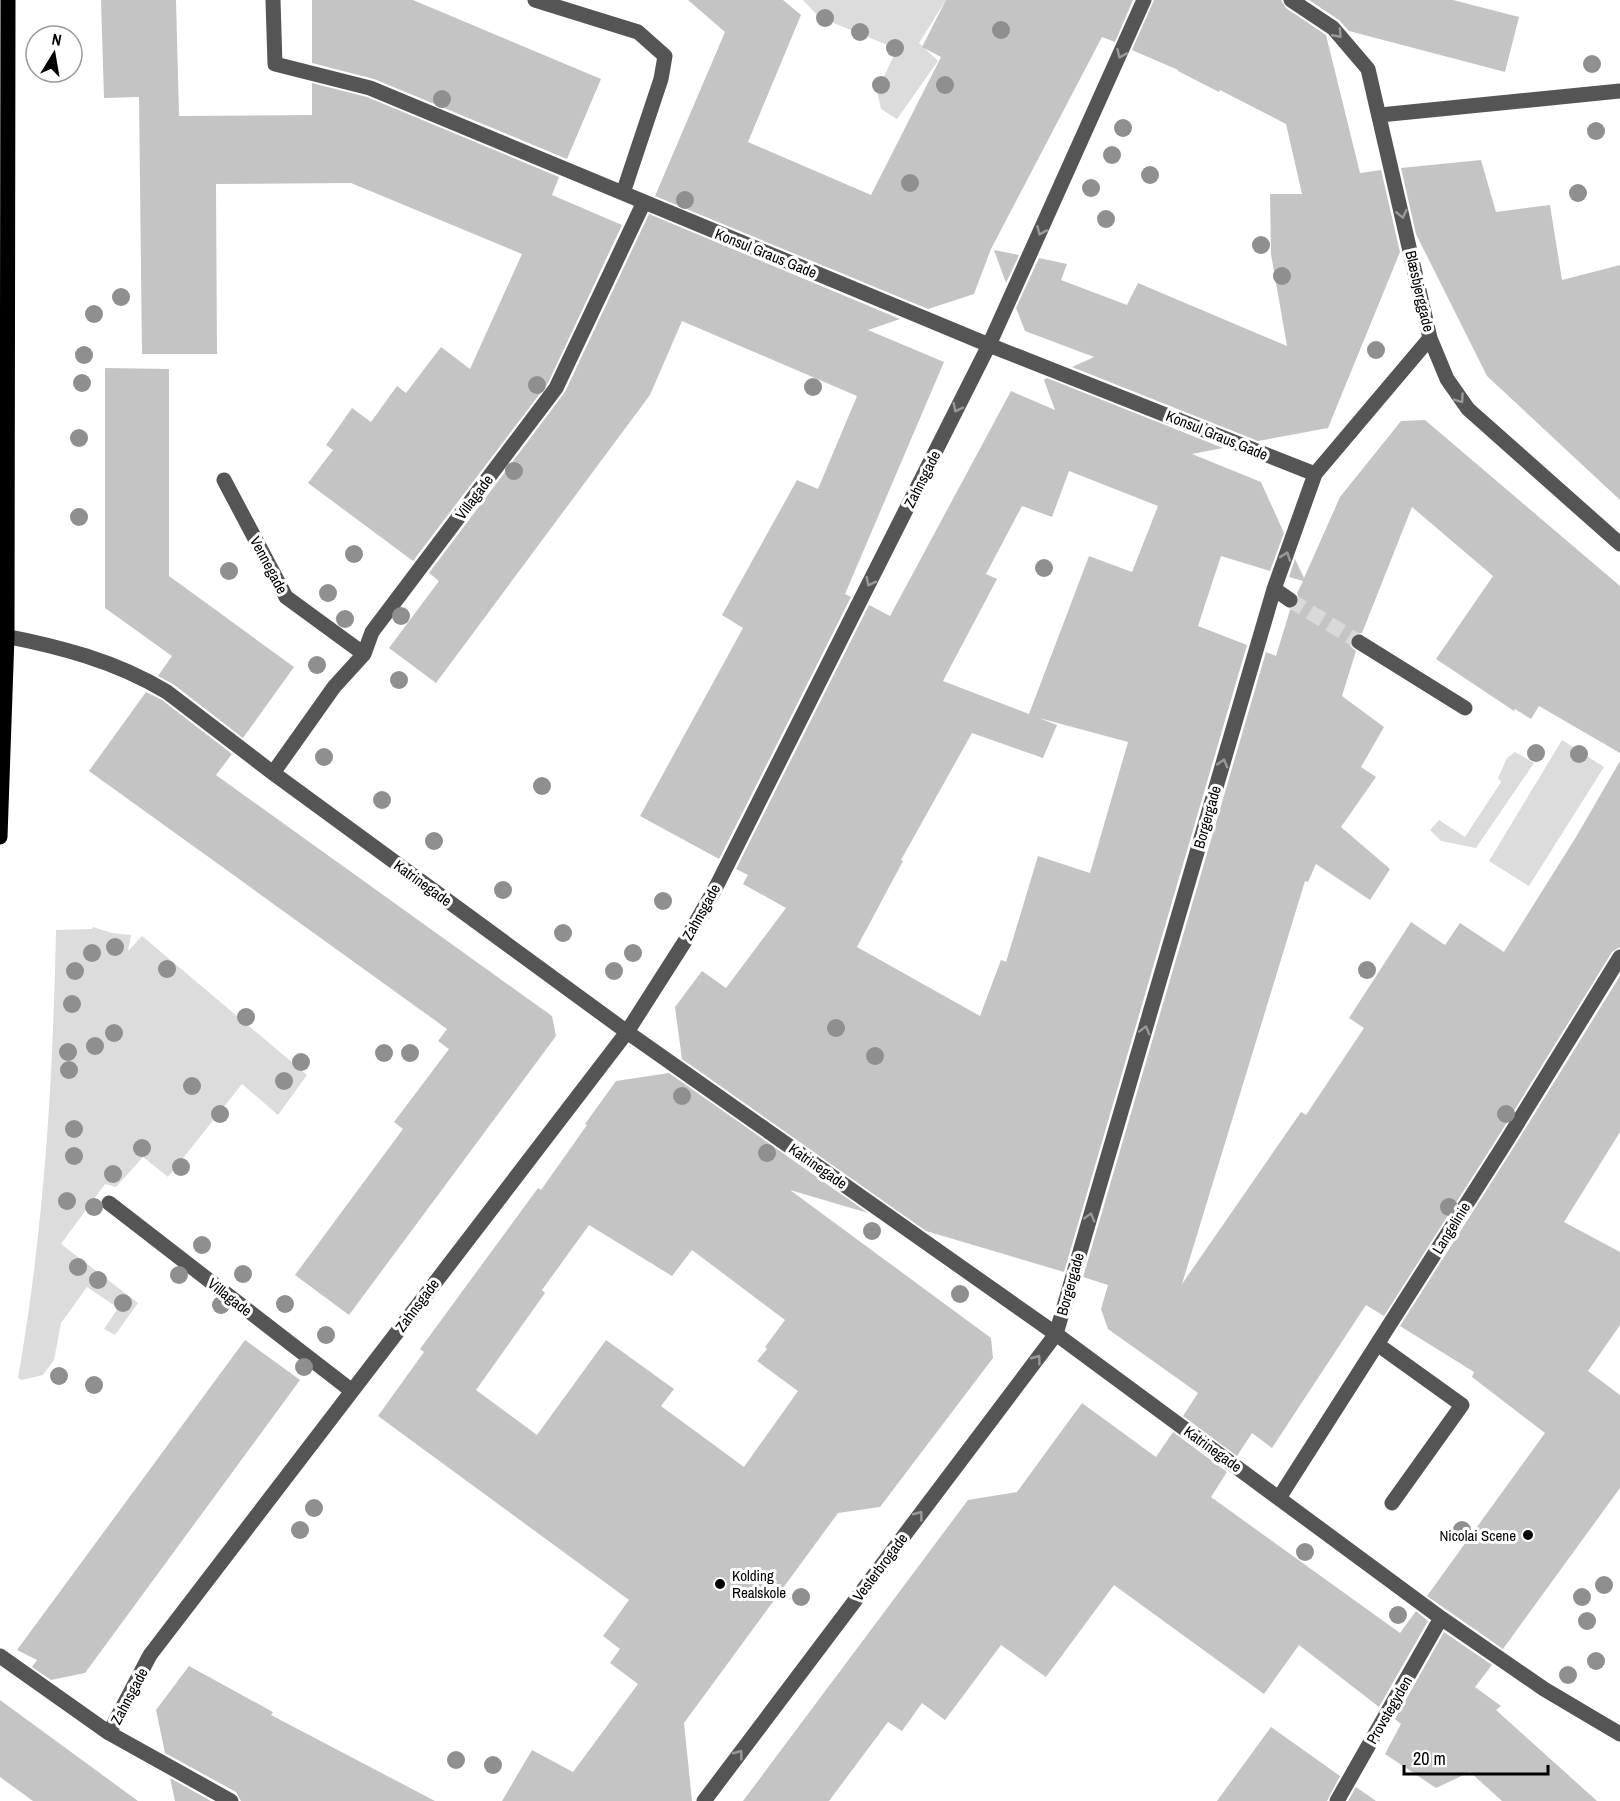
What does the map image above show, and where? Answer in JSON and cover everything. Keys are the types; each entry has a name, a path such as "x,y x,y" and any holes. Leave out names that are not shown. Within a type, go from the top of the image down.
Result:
{"main road":[{"path":"0,837 8,0"}],"street":[{"name":"Konsul Graus Gade","path":"273,0 275,64 370,88 989,345 1315,474"},
{"path":"535,0 638,32 665,56 661,79 623,193"},
{"name":"Zahnsgade","path":"109,1733 150,1656 627,1032 687,938 716,887 989,345 1144,0"},
{"name":"Blæsbjerggade","path":"1291,0 1333,28 1368,69 1430,338 1447,379 1468,410 1620,544"},
{"path":"1380,115 1620,92"},
{"name":"Villagade","path":"273,773 334,687 363,654 372,632 556,388 644,202"},
{"name":"Borgergade","path":"1056,1334 1274,589 1315,474 1430,338"},
{"name":"Vennegade","path":"224,480 286,597 363,654"},
{"path":"1274,589 1290,600"},
{"name":"Katrinegade","path":"3,635 55,647 115,665 167,692 273,773 627,1032 1056,1334 1441,1618 1544,1689 1620,1734"},
{"path":"1359,642 1465,708"},
{"name":"Langelinie","path":"1279,1498 1620,957"},
{"name":"Villagade","path":"109,1203 352,1391"},
{"name":"Vesterbrogade","path":"704,1801 1056,1334"},
{"path":"1377,1344 1462,1405 1392,1503"},
{"name":"Provstegyden","path":"1337,1801 1441,1618"},
{"path":"0,1656 109,1733 231,1801"}],"shaded area":[{"path":"803,0 946,0 919,43 938,61 897,119 881,109 877,91 897,49 819,17"},
{"path":"1562,740 1604,767 1529,886 1489,861"},
{"path":"1515,752 1534,763 1476,848 1441,841 1430,830 1439,820 1465,837 1501,782 1498,778 1507,758"},
{"path":"93,927 112,933 131,935 128,951 142,936 307,1075 278,1115 242,1084 168,1177 143,1157 116,1187 105,1184 61,1244 138,1303 115,1335 104,1329 118,1308 87,1287 61,1323 54,1360 43,1375 22,1380 18,1378 34,1267 46,1155 56,930 92,929"}],"building":[{"path":"101,0 176,0 179,116 312,115 312,83 367,97 559,177 552,195 622,225 548,383 413,561 308,483 333,450 326,445 352,408 371,422 397,386 406,393 441,347 470,369 522,254 351,183 216,184 217,354 142,354 139,97 104,98"},
{"path":"312,0 413,0 601,79 567,159 374,79 312,63"},
{"path":"688,0 783,0 801,15 748,142 871,195 941,57 922,47 946,0 1133,0 1115,42 1102,37 991,249 974,294 928,309 655,196 725,32"},
{"path":"1154,0 1281,0 1286,8 1326,35 1360,173 1381,170 1400,252 1328,428 1258,441 1072,367 1094,357 1025,331 1016,308 1039,258 1067,264 1061,280 1127,305 1138,283 1287,346 1271,254 1270,194 1302,194 1286,124 1220,90 1219,92 1178,70 1132,50"},
{"path":"1309,0 1453,0 1519,17 1505,72 1349,31 1339,20"},
{"path":"1481,160 1496,212 1550,205 1562,280 1620,265 1620,500 1487,376 1416,234 1401,168"},
{"path":"649,214 900,319 868,330 944,362 845,594 851,597 719,859 640,816 743,628 722,615 797,480 818,489 857,396 682,321 650,395 436,683 389,648 439,581 429,573 565,392"},
{"path":"994,250 1019,255 1006,283"},
{"path":"105,368 169,369 169,576 294,667 243,738 173,684 158,676 172,656 105,608"},
{"path":"1047,378 1223,448 1192,454 1261,482 1284,533 1270,571 1221,556 1198,626 1247,645 1064,1272 926,1231 682,1059 675,1007 702,971 726,988 786,908 743,884 748,875 736,869 869,605 890,616 1011,391 1055,410 1044,380","holes":["1069,471 1158,506 1132,572 1089,556 1029,714 943,681 997,579 986,574 1022,506 1052,517","1039,718 1128,742 1090,873 1038,856 1006,962 1001,960 980,1016 857,947 903,861 901,860 972,733 1043,758 1057,725"]},
{"path":"1425,420 1620,586 1620,753 1539,706 1531,719 1515,709 1514,711 1436,659 1493,576 1412,507 1362,633 1355,633 1350,637 1350,646 1356,651 1342,696 1384,727 1361,767 1376,777 1341,827 1390,869 1370,900 1316,864 1308,882 1305,881 1182,1284 1301,1112 1306,1115 1364,1028 1349,1018 1411,922 1445,945 1460,923 1504,952 1576,837 1620,761 1620,947 1612,952 1384,1316 1366,1305 1272,1448 1252,1433 1237,1456 1183,1416 1198,1393 1108,1329 1101,1309 1108,1285 1083,1277 1266,652 1276,656 1290,610 1295,608 1300,601 1297,593 1303,581 1289,577 1295,559 1304,578 1340,497 1401,421"},
{"path":"146,692 162,700 232,754 216,775 552,1016 556,1036 349,1315 295,1275 403,1129 394,1122 449,1049 438,1041 447,1029 89,771"},
{"path":"1620,976 1620,1132 1564,1222 1620,1252 1620,1325 1588,1371 1620,1395 1620,1488 1503,1649 1427,1596 1545,1433 1472,1377 1474,1372 1400,1326"},
{"path":"669,1073 868,1213 790,1190 991,1338 993,1358 880,1507 838,1513 684,1723 692,1801 502,1801 532,1750 573,1772 638,1684 610,1663 620,1649 603,1636 629,1600 378,1416 424,1352 420,1349 538,1188 541,1190 616,1081","holes":["589,1225 672,1276 692,1250 785,1320 757,1361 798,1391 744,1467 661,1406 674,1389 606,1340 537,1435 476,1390 545,1293 542,1290"]},
{"path":"245,1340 300,1380 85,1673 51,1680 32,1667 37,1660 17,1650"},
{"path":"1082,1403 1156,1457 1173,1432 1227,1472 1211,1497 1400,1633 1416,1611 1428,1621 1379,1707 1299,1645 1264,1694 1114,1585 1046,1677 1001,1645 945,1720 922,1703 902,1731 888,1722 829,1801 743,1801 968,1500 1017,1492"},
{"path":"1444,1632 1492,1665 1475,1687 1501,1706 1496,1710 1597,1801 1502,1801 1470,1772 1436,1788 1385,1754 1401,1724 1395,1719"},
{"path":"189,1666 273,1712 271,1715 435,1801 241,1801 236,1792 165,1753 156,1710"},
{"path":"0,1700 138,1801 33,1801 0,1777"},
{"path":"1271,1727 1340,1776 1327,1801 1217,1801"},
{"path":"170,1778 211,1801 175,1801"},
{"path":"1356,1787 1376,1801 1348,1801"}],"tunnel":[{"path":"1290,600 1359,642"}],"place":[{"name":"Nicolai Scene","path":"1528,1535"},
{"name":"Kolding Realskole","path":"720,1584"}]}
